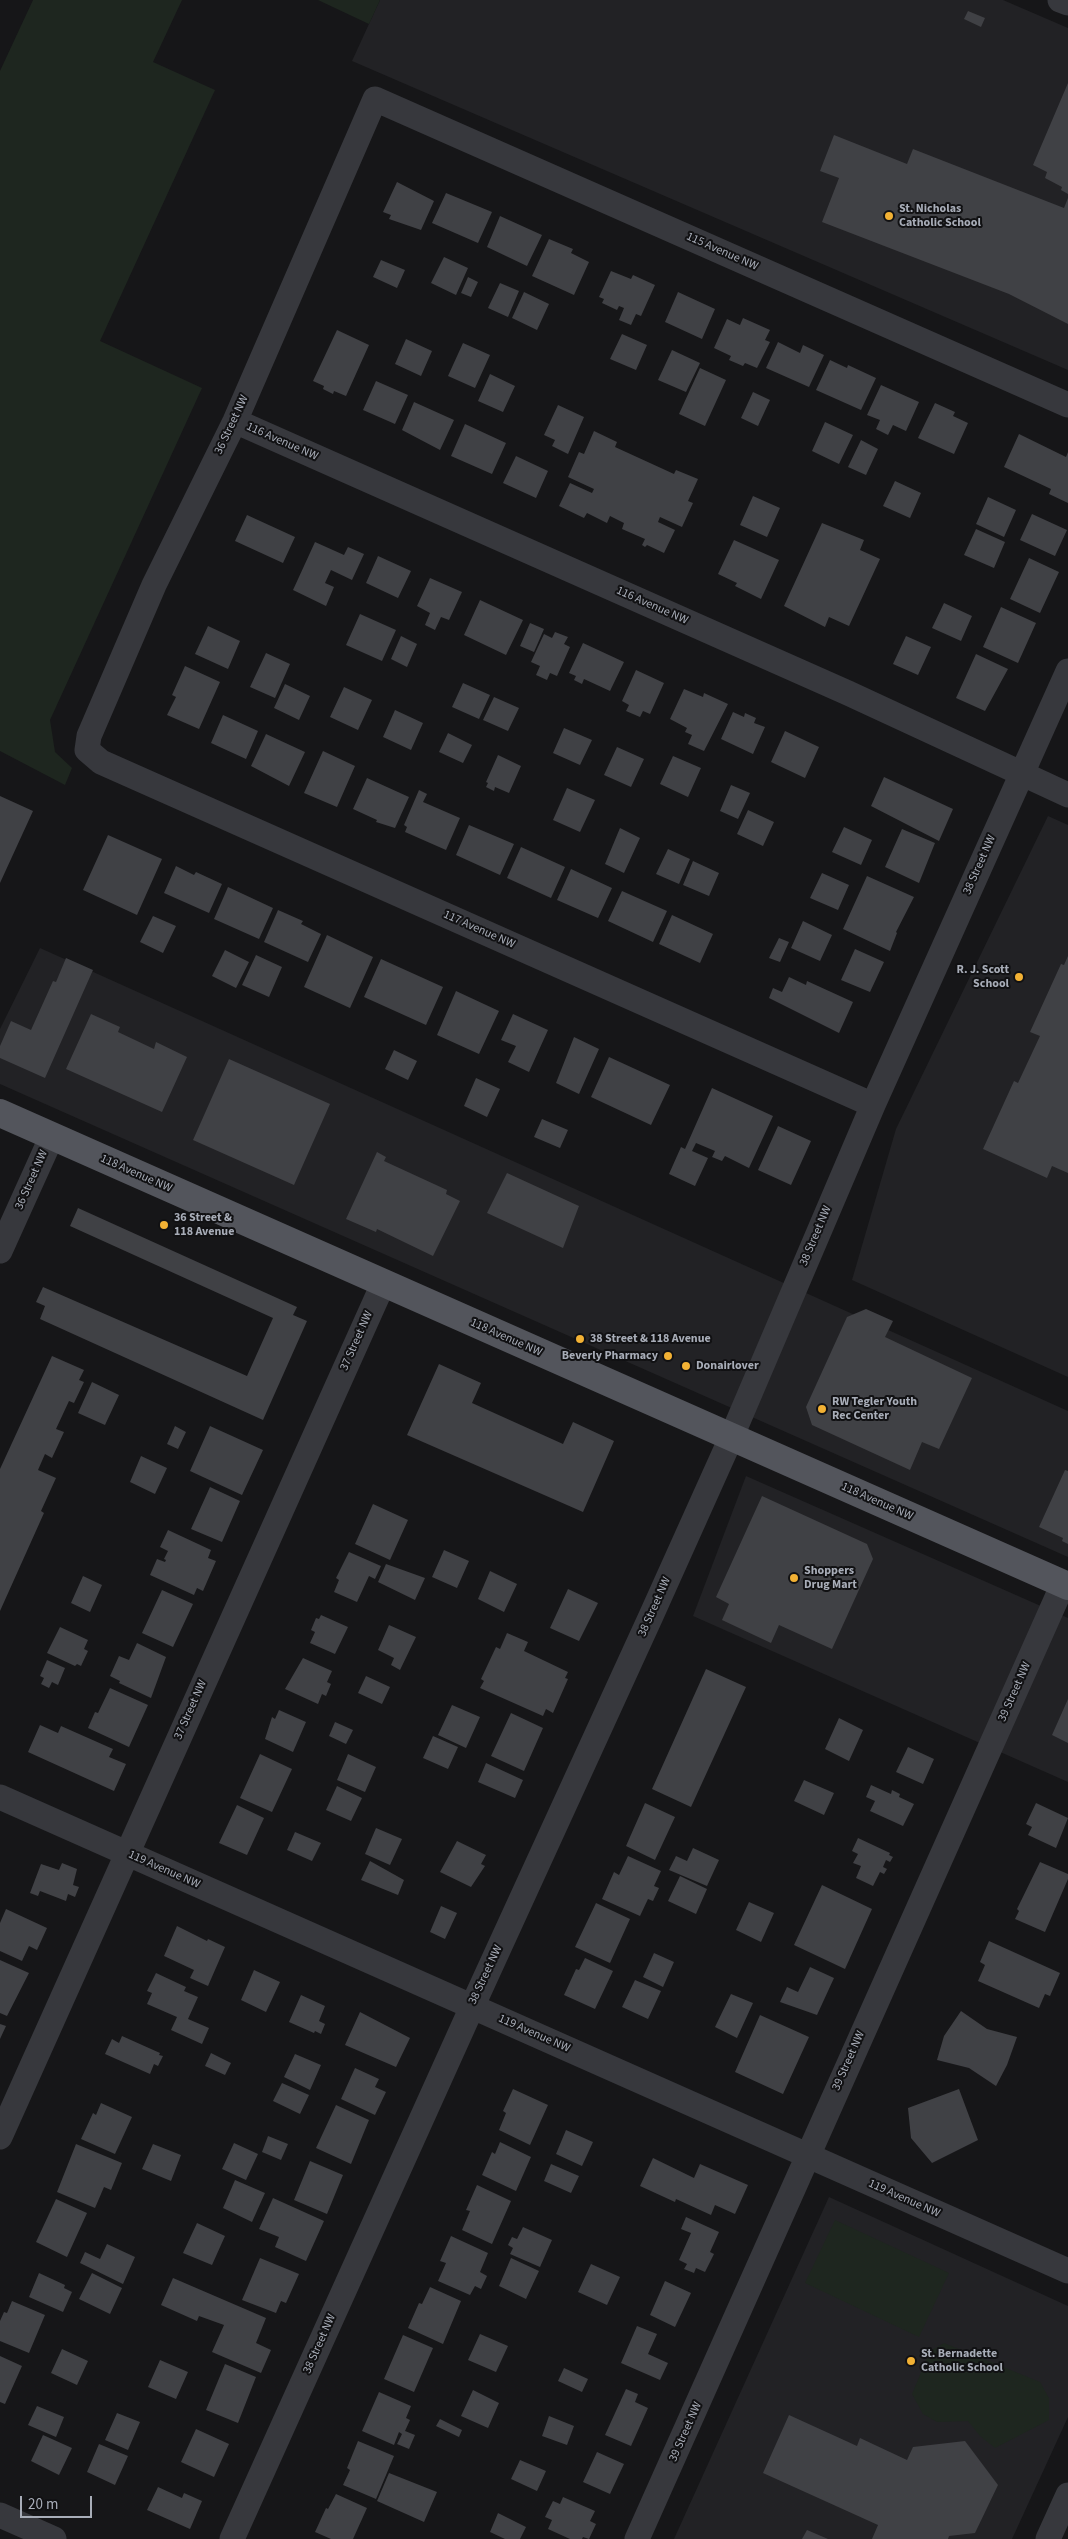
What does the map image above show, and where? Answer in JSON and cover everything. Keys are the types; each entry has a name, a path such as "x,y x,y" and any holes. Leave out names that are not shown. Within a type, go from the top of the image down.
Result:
{"main road":[{"name":"118 Avenue NW","path":"0,1113 1066,1585"}],"street":[{"path":"1060,0 1068,4"},
{"name":"115 Avenue NW","path":"375,99 1068,405"},
{"name":"36 Street NW","path":"87,750 89,736 154,585 235,421 375,99"},
{"name":"116 Avenue NW","path":"235,421 848,693 1068,795"},
{"name":"38 Street NW","path":"232,2539 731,1438 873,1105 1068,671"},
{"name":"117 Avenue NW","path":"87,750 101,762 873,1105"},
{"name":"36 Street NW","path":"0,1251 52,1136"},
{"name":"37 Street NW","path":"0,2137 383,1284"},
{"name":"39 Street NW","path":"637,2539 736,2322 807,2156 1066,1585"},
{"name":"119 Avenue NW","path":"0,1797 1068,2271"},
{"path":"1048,2539 1068,2495"},
{"path":"0,2515 54,2539"}],"shaded area":[{"path":"33,0 182,0 153,62 215,90 100,341 202,388 50,720 55,752 72,768 65,785 0,751 0,71"},
{"path":"318,0 380,0 369,24"},
{"name":"St. Nicholas Catholic School","path":"380,0 1003,0 1068,28 1068,370 352,61"},
{"name":"R. J. Scott School","path":"1048,816 1068,825 1068,1377 852,1280 896,1129"},
{"path":"40,948 1068,1411 1068,1557 0,1084 0,1029"},
{"path":"746,1476 1068,1618 1068,1782 693,1616"},
{"name":"St. Bernadette Catholic School","path":"829,2197 1068,2306 1068,2417 1012,2539 674,2539"},
{"path":"835,2220 949,2273 919,2337 805,2283"},
{"path":"944,2343 1040,2382 1049,2398 1049,2420 995,2448 980,2436 968,2421 937,2422 923,2414 912,2394 930,2351"}],"building":[{"path":"968,11 985,18 981,27 964,19"},
{"path":"1068,83 1068,194 1061,190 1062,187 1045,178 1047,172 1033,165"},
{"path":"834,135 907,164 913,149 1064,208 1068,198 1068,324 1009,294 822,222 839,178 820,171"},
{"path":"397,182 434,201 421,230 389,219 391,215 383,212"},
{"path":"446,193 492,212 478,243 432,223"},
{"path":"500,216 542,235 527,266 487,247"},
{"path":"549,239 573,249 571,253 589,262 574,295 532,276"},
{"path":"444,257 468,268 456,295 431,283"},
{"path":"381,260 405,270 397,288 373,277"},
{"path":"611,271 631,279 633,275 655,285 641,316 636,314 631,325 619,320 624,308 619,306 617,310 602,303 604,299 599,297"},
{"path":"468,277 478,282 471,297 461,293"},
{"path":"500,283 519,291 508,317 488,308"},
{"path":"524,292 549,304 537,330 512,318"},
{"path":"678,292 715,309 702,339 665,322"},
{"path":"743,318 770,330 765,340 770,342 757,368 745,363 743,366 729,360 731,356 714,348 727,319 740,325"},
{"path":"337,330 369,345 346,396 334,391 333,394 323,389 324,386 313,381"},
{"path":"622,334 647,345 636,370 610,359"},
{"path":"406,339 432,351 421,376 395,364"},
{"path":"778,342 800,353 803,345 824,355 809,387 766,368"},
{"path":"463,343 490,355 475,388 448,376"},
{"path":"672,350 700,363 686,392 658,380"},
{"path":"830,360 847,368 848,365 876,378 861,410 816,390"},
{"path":"700,368 726,380 705,426 679,414"},
{"path":"490,374 515,386 503,412 478,401"},
{"path":"376,381 408,395 395,424 363,410"},
{"path":"881,385 919,402 906,431 893,425 888,435 876,429 880,420 867,415"},
{"path":"753,392 770,400 758,426 741,418"},
{"path":"414,402 454,420 440,450 402,430"},
{"path":"935,403 955,412 953,416 968,423 954,454 918,438"},
{"path":"558,405 584,417 568,454 552,446 555,440 544,435"},
{"path":"825,422 853,435 839,464 812,451"},
{"path":"465,424 506,443 492,474 451,456"},
{"path":"594,431 617,442 615,447 674,474 676,470 698,479 688,501 693,503 682,527 660,517 658,522 675,530 664,553 647,545 645,547 642,545 645,539 622,529 624,523 610,516 607,523 587,513 584,518 559,506 570,483 592,493 594,489 568,477 579,452 584,454"},
{"path":"1019,434 1066,457 1068,452 1068,503 1049,494 1051,489 1004,467"},
{"path":"861,440 878,449 866,475 848,467"},
{"path":"516,456 548,471 536,498 503,483"},
{"path":"895,481 921,493 910,518 883,506"},
{"path":"753,496 780,508 767,537 740,525"},
{"path":"988,497 1016,510 1004,537 976,524"},
{"path":"1032,514 1067,530 1055,556 1020,540"},
{"path":"247,515 295,537 283,563 235,541"},
{"path":"822,523 864,540 860,550 880,559 849,626 829,617 825,627 784,606"},
{"path":"976,529 1005,542 994,568 964,555"},
{"path":"734,540 779,560 761,599 735,586 737,583 718,574"},
{"path":"315,542 344,555 348,547 364,554 352,580 331,570 325,583 334,587 326,606 293,590"},
{"path":"378,556 411,571 398,598 366,583"},
{"path":"1029,558 1059,572 1040,613 1010,599"},
{"path":"430,578 462,592 449,620 441,617 435,630 425,625 430,613 417,606"},
{"path":"480,600 523,620 506,655 464,635"},
{"path":"944,603 972,616 961,641 932,628"},
{"path":"1001,607 1036,623 1018,663 983,647"},
{"path":"360,614 396,630 382,661 346,645"},
{"path":"530,623 544,629 534,652 520,646"},
{"path":"208,626 240,641 228,669 195,654"},
{"path":"555,632 568,637 564,644 570,647 557,676 550,673 547,680 536,675 540,666 531,662 544,634 552,638"},
{"path":"401,636 417,644 407,667 391,659"},
{"path":"906,636 931,647 918,675 893,664"},
{"path":"583,643 624,662 610,691 584,679 582,684 574,680 576,676 569,673"},
{"path":"266,653 290,664 275,698 250,687"},
{"path":"976,654 1008,669 985,711 956,698"},
{"path":"185,666 220,682 199,729 167,715 176,697 172,695"},
{"path":"636,670 664,683 650,714 643,711 640,717 626,711 629,705 622,701"},
{"path":"463,683 490,695 479,719 452,707"},
{"path":"285,684 310,696 299,720 274,708"},
{"path":"344,687 372,700 358,730 330,717"},
{"path":"684,689 703,697 704,693 728,704 704,751 688,744 692,735 685,732 687,728 670,719"},
{"path":"494,697 519,708 508,731 483,720"},
{"path":"395,710 423,723 411,750 383,737"},
{"path":"733,712 744,717 745,713 756,718 754,723 765,727 753,754 721,739"},
{"path":"223,715 258,731 246,759 211,743"},
{"path":"564,728 592,740 580,765 553,753"},
{"path":"785,731 819,747 805,778 771,762"},
{"path":"448,733 472,745 463,763 439,752"},
{"path":"266,734 305,752 289,786 251,766"},
{"path":"617,747 644,759 631,787 604,775"},
{"path":"323,751 355,766 337,807 304,793"},
{"path":"498,755 521,766 509,793 495,787 494,791 486,787 488,783 486,782"},
{"path":"673,756 701,768 688,797 660,784"},
{"path":"884,777 953,809 939,841 871,806"},
{"path":"367,778 409,797 395,828 376,822 377,820 353,809"},
{"path":"731,785 750,793 738,819 720,811"},
{"path":"567,788 595,800 580,832 553,820"},
{"path":"419,790 427,794 423,802 460,818 446,850 405,832 407,827 404,825"},
{"path":"0,796 33,811 0,883"},
{"path":"748,810 774,822 763,846 737,834"},
{"path":"469,825 514,844 500,875 456,855"},
{"path":"844,827 872,840 861,865 832,852"},
{"path":"620,828 640,838 624,873 605,864"},
{"path":"902,829 935,843 919,883 885,867"},
{"path":"108,835 162,859 137,915 83,890"},
{"path":"521,847 565,867 551,898 507,878"},
{"path":"668,849 690,859 679,884 656,874"},
{"path":"693,861 719,873 709,896 683,885"},
{"path":"176,866 194,875 196,872 222,884 209,913 164,893"},
{"path":"571,869 612,888 598,918 557,900"},
{"path":"822,873 849,885 838,910 810,898"},
{"path":"867,876 914,897 896,932 890,951 843,929"},
{"path":"228,887 273,908 259,939 214,919"},
{"path":"622,891 667,911 653,942 608,921"},
{"path":"278,910 303,921 301,924 321,934 308,962 264,942"},
{"path":"672,915 713,934 700,963 659,944"},
{"path":"153,916 176,926 163,953 140,942"},
{"path":"803,921 832,935 820,961 791,948"},
{"path":"327,935 373,957 350,1008 304,987"},
{"path":"779,938 789,942 780,962 769,958"},
{"path":"855,949 884,962 870,992 841,980"},
{"path":"225,950 249,962 236,988 212,976"},
{"path":"256,955 282,967 269,997 242,985"},
{"path":"1068,956 1068,1173 1052,1166 1047,1178 983,1149 1014,1081 1018,1083 1040,1036 1030,1032 1061,964 1064,965"},
{"path":"66,958 93,970 45,1078 0,1058 0,1046 11,1021 31,1030 53,981 56,982"},
{"path":"381,959 443,987 426,1025 364,997"},
{"path":"789,977 806,985 807,981 853,1002 839,1033 769,998 773,988 782,992"},
{"path":"456,991 499,1011 479,1054 437,1035"},
{"path":"91,1014 120,1027 118,1032 154,1049 156,1042 187,1057 162,1112 66,1069"},
{"path":"513,1014 548,1030 529,1072 508,1062 516,1046 501,1040"},
{"path":"574,1037 599,1049 579,1094 556,1083"},
{"path":"394,1050 417,1061 408,1080 385,1069"},
{"path":"609,1057 670,1085 651,1125 591,1097"},
{"path":"229,1059 330,1104 294,1185 193,1140"},
{"path":"476,1078 500,1089 487,1117 464,1106"},
{"path":"712,1088 773,1116 749,1168 725,1156 722,1161 712,1157 715,1151 696,1143 692,1151 708,1158 695,1186 669,1174 681,1147 685,1149"},
{"path":"542,1119 568,1130 560,1148 534,1137"},
{"path":"778,1126 811,1141 791,1185 758,1170"},
{"path":"377,1152 386,1157 384,1161 447,1190 446,1194 460,1201 433,1256 377,1229 376,1232 346,1219"},
{"path":"507,1173 579,1206 563,1248 487,1213"},
{"path":"78,1208 297,1307 293,1315 307,1321 263,1420 40,1319 45,1306 36,1302 43,1287 247,1376 273,1318 70,1226"},
{"path":"866,1309 893,1321 885,1337 972,1378 939,1449 922,1442 910,1470 812,1425 806,1407 847,1317"},
{"path":"52,1356 84,1370 79,1380 84,1382 74,1403 69,1401 56,1429 64,1432 52,1458 45,1454 38,1470 56,1478 41,1511 44,1513 0,1611 0,1469"},
{"path":"439,1364 481,1383 472,1403 563,1444 573,1422 614,1441 583,1512 407,1435"},
{"path":"92,1382 119,1395 105,1425 78,1413"},
{"path":"175,1426 186,1432 178,1449 167,1444"},
{"path":"210,1426 263,1450 242,1495 190,1471"},
{"path":"141,1456 167,1468 155,1494 130,1482"},
{"path":"1065,1470 1068,1471 1068,1544 1062,1541 1063,1538 1039,1527"},
{"path":"210,1487 240,1501 222,1542 191,1529"},
{"name":"Shoppers Drug Mart","path":"762,1496 867,1544 873,1559 832,1649 779,1625 771,1643 722,1620 729,1604 716,1597"},
{"path":"373,1504 408,1520 390,1560 355,1544"},
{"path":"168,1530 211,1550 208,1558 216,1561 203,1591 197,1588 194,1595 150,1575 157,1559 165,1562 166,1560 164,1559 168,1551 160,1547"},
{"path":"444,1550 469,1561 457,1588 432,1577"},
{"path":"349,1552 381,1566 375,1579 369,1576 357,1602 334,1592 339,1580 336,1578"},
{"path":"386,1564 425,1578 415,1600 378,1582"},
{"path":"490,1571 517,1584 504,1612 478,1599"},
{"path":"83,1576 102,1585 90,1612 71,1603"},
{"path":"568,1589 598,1603 579,1641 550,1628"},
{"path":"162,1590 193,1604 173,1647 142,1633"},
{"path":"321,1615 348,1627 335,1654 310,1643 315,1632 311,1630 316,1618 319,1619"},
{"path":"389,1625 416,1637 400,1670 391,1665 394,1658 378,1650"},
{"path":"60,1627 88,1640 84,1649 88,1651 81,1666 77,1664 75,1666 47,1653"},
{"path":"507,1633 528,1642 524,1651 568,1672 565,1678 568,1679 553,1713 546,1709 543,1716 480,1688 484,1681 481,1679 496,1647 500,1649"},
{"path":"137,1643 166,1657 151,1698 119,1683 120,1681 110,1676 119,1656 129,1660"},
{"path":"303,1658 332,1671 327,1682 331,1684 326,1696 322,1694 318,1704 285,1689"},
{"path":"47,1660 65,1668 58,1685 52,1682 49,1688 41,1684 44,1678 40,1676"},
{"path":"706,1669 746,1687 691,1807 652,1789"},
{"path":"366,1676 390,1687 382,1704 358,1693"},
{"path":"110,1688 148,1705 129,1747 88,1728 95,1712 98,1713"},
{"path":"1068,1699 1068,1743 1052,1735"},
{"path":"452,1705 480,1717 466,1748 438,1735"},
{"path":"279,1710 306,1722 293,1752 265,1739 272,1717 275,1719"},
{"path":"511,1713 543,1728 524,1771 491,1756"},
{"path":"839,1718 863,1730 849,1761 825,1749"},
{"path":"335,1722 353,1730 346,1744 329,1736"},
{"path":"40,1725 58,1733 61,1726 113,1749 109,1757 126,1764 114,1791 28,1752"},
{"path":"433,1736 458,1747 448,1769 423,1758"},
{"path":"908,1747 934,1759 923,1784 896,1772"},
{"path":"260,1754 292,1769 272,1812 240,1798"},
{"path":"348,1754 376,1767 365,1792 337,1780"},
{"path":"486,1763 523,1780 515,1798 478,1782"},
{"path":"804,1780 834,1793 824,1815 794,1801"},
{"path":"871,1785 891,1794 892,1790 900,1794 899,1797 914,1804 903,1826 870,1811 875,1801 866,1797"},
{"path":"337,1786 362,1798 351,1821 326,1810"},
{"path":"645,1803 675,1817 655,1860 626,1846"},
{"path":"1036,1803 1068,1818 1056,1848 1028,1835 1032,1827 1026,1824"},
{"path":"237,1805 264,1818 247,1855 219,1843"},
{"path":"376,1828 402,1839 390,1865 365,1854"},
{"path":"295,1832 321,1843 312,1861 287,1850"},
{"path":"858,1838 890,1853 889,1855 893,1857 890,1862 886,1860 883,1867 887,1869 884,1874 880,1872 873,1886 856,1878 861,1866 853,1863 858,1854 852,1851"},
{"path":"457,1841 486,1855 481,1864 485,1866 471,1887 440,1872"},
{"path":"693,1848 719,1860 707,1886 669,1870 676,1856 687,1861"},
{"path":"628,1856 661,1871 654,1886 659,1888 653,1901 648,1899 640,1916 602,1899 614,1872 619,1875"},
{"path":"370,1861 404,1880 398,1895 361,1880"},
{"path":"1040,1862 1068,1874 1068,1879 1045,1932 1015,1919 1019,1911 1017,1909"},
{"path":"62,1863 77,1869 73,1885 79,1887 75,1897 68,1894 66,1901 40,1891 38,1896 30,1893 41,1864 59,1870"},
{"path":"680,1876 707,1889 696,1914 668,1901"},
{"path":"822,1885 872,1909 845,1969 794,1945"},
{"path":"749,1902 774,1913 761,1942 736,1930"},
{"path":"596,1903 630,1919 610,1963 575,1947"},
{"path":"441,1906 457,1913 445,1939 430,1932"},
{"path":"6,1909 47,1928 37,1950 29,1946 22,1961 0,1951 0,1923"},
{"path":"177,1926 207,1941 208,1939 225,1947 208,1986 190,1978 194,1970 164,1956"},
{"path":"989,1941 1060,1973 1050,1996 1045,1994 1039,2008 978,1981 985,1965 980,1962"},
{"path":"654,1953 674,1962 663,1987 643,1977"},
{"path":"585,1958 613,1971 595,2009 564,1995 576,1969 579,1970"},
{"path":"0,1960 29,1973 7,2016 0,2013"},
{"path":"810,1967 834,1978 817,2015 780,2002 787,1987 798,1992"},
{"path":"254,1970 280,1982 266,2012 241,2000"},
{"path":"156,1973 186,1987 184,1991 198,1997 188,2019 209,2028 202,2044 171,2030 177,2017 147,2004 152,1993 147,1991"},
{"path":"635,1980 661,1991 648,2019 622,2007"},
{"path":"731,1994 753,2003 737,2038 715,2027"},
{"path":"301,1995 325,2006 319,2021 325,2024 321,2034 315,2031 314,2033 289,2022"},
{"path":"961,2011 987,2029 1017,2037 1007,2065 996,2086 969,2068 937,2060 944,2036"},
{"path":"360,2012 410,2038 396,2067 345,2045"},
{"path":"760,2015 809,2037 783,2094 735,2072"},
{"path":"0,2024 6,2026 0,2039"},
{"path":"122,2036 163,2056 158,2066 154,2064 150,2074 105,2054 112,2039 119,2043"},
{"path":"211,2053 231,2063 225,2075 205,2066"},
{"path":"295,2054 321,2065 310,2090 284,2077"},
{"path":"355,2068 379,2079 375,2087 386,2092 375,2115 341,2099"},
{"path":"282,2083 309,2095 300,2114 273,2101"},
{"path":"513,2089 548,2105 530,2145 499,2130 506,2113 503,2111"},
{"path":"959,2089 978,2140 932,2163 911,2138 908,2108"},
{"path":"101,2103 132,2117 115,2154 81,2139 93,2113 96,2115"},
{"path":"336,2105 369,2120 351,2164 316,2148"},
{"path":"566,2130 593,2142 582,2166 556,2154"},
{"path":"268,2136 288,2144 281,2160 262,2152"},
{"path":"500,2142 531,2157 516,2191 482,2175 492,2152 495,2154"},
{"path":"234,2143 258,2154 246,2180 222,2169"},
{"path":"76,2144 122,2163 111,2190 104,2187 95,2208 57,2192"},
{"path":"153,2144 181,2155 171,2181 142,2169"},
{"path":"653,2158 694,2178 700,2164 748,2185 735,2214 715,2205 711,2215 676,2199 675,2202 640,2186"},
{"path":"310,2161 343,2175 327,2214 294,2200"},
{"path":"551,2164 579,2176 571,2193 544,2181"},
{"path":"235,2180 265,2193 252,2222 223,2208"},
{"path":"477,2185 511,2201 492,2244 462,2230 470,2211 466,2210"},
{"path":"273,2198 324,2221 306,2261 275,2247 279,2237 259,2229"},
{"path":"56,2199 87,2213 67,2257 36,2242"},
{"path":"686,2217 719,2232 710,2252 714,2254 705,2272 696,2268 694,2273 684,2269 687,2264 679,2260 691,2233 681,2229"},
{"path":"197,2223 225,2236 212,2265 183,2253"},
{"path":"523,2227 552,2240 540,2267 510,2254 513,2248 508,2245 512,2237 517,2239"},
{"path":"451,2236 488,2253 480,2272 487,2276 481,2289 475,2286 470,2295 438,2281 446,2263 440,2261"},
{"path":"107,2244 135,2257 123,2284 80,2263 85,2252 100,2259"},
{"path":"260,2258 299,2274 286,2303 281,2301 276,2313 242,2300"},
{"path":"511,2258 539,2271 526,2299 499,2286"},
{"path":"591,2264 620,2277 607,2305 578,2292"},
{"path":"39,2273 65,2285 64,2288 72,2292 63,2312 29,2297"},
{"path":"92,2273 122,2288 110,2314 79,2299"},
{"path":"173,2278 266,2318 256,2343 271,2350 261,2373 212,2352 224,2325 199,2316 197,2321 161,2305"},
{"path":"665,2281 691,2293 675,2327 650,2315"},
{"path":"430,2287 461,2301 443,2344 408,2328 419,2303 422,2304"},
{"path":"12,2301 45,2315 29,2353 0,2341 0,2321 4,2312 7,2313"},
{"path":"637,2326 657,2334 648,2354 668,2363 660,2380 621,2363"},
{"path":"480,2334 508,2346 496,2372 468,2360"},
{"path":"403,2335 433,2348 414,2392 384,2379"},
{"path":"62,2349 88,2361 77,2385 51,2373"},
{"path":"0,2356 22,2366 5,2404 0,2402"},
{"path":"160,2360 188,2372 176,2399 148,2387"},
{"path":"225,2364 256,2377 238,2423 206,2410"},
{"path":"564,2368 588,2379 582,2392 558,2381"},
{"path":"626,2389 638,2394 635,2402 648,2408 631,2446 605,2435"},
{"path":"473,2390 499,2403 488,2428 461,2416"},
{"path":"379,2392 411,2406 406,2418 410,2420 405,2431 415,2435 409,2449 397,2444 402,2434 399,2432 394,2445 362,2431"},
{"path":"37,2406 64,2417 56,2437 28,2425"},
{"path":"117,2413 140,2422 128,2450 105,2440"},
{"path":"789,2415 857,2446 860,2438 907,2460 913,2447 965,2441 998,2485 975,2533 949,2536 948,2539 872,2539 878,2525 763,2473"},
{"path":"549,2416 574,2426 567,2445 542,2436"},
{"path":"440,2419 462,2430 459,2437 436,2426"},
{"path":"196,2429 229,2444 214,2477 181,2462"},
{"path":"43,2435 72,2448 59,2475 31,2461"},
{"path":"358,2441 394,2456 376,2499 343,2485 350,2470 347,2468"},
{"path":"99,2444 128,2456 115,2485 87,2472"},
{"path":"597,2452 624,2464 610,2494 583,2482"},
{"path":"520,2460 546,2471 537,2491 511,2479"},
{"path":"389,2473 437,2492 424,2522 377,2501"},
{"path":"158,2487 182,2498 184,2493 202,2501 190,2529 147,2510"},
{"path":"336,2494 367,2508 353,2539 331,2539 315,2532 326,2508 328,2509"},
{"path":"563,2497 595,2511 590,2521 596,2524 589,2539 583,2537 582,2539 570,2539 548,2529 552,2520 545,2517 553,2501 560,2504"},
{"path":"498,2513 526,2527 520,2539 505,2539 490,2532"},
{"path":"807,2530 828,2539 802,2539"}],"place":[{"name":"St. Nicholas Catholic School","path":"889,216"},
{"name":"R. J. Scott School","path":"1019,977"},
{"name":"36 Street & 118 Avenue","path":"164,1225"},
{"name":"38 Street & 118 Avenue","path":"580,1339"},
{"name":"Beverly Pharmacy","path":"668,1356"},
{"name":"Donairlover","path":"686,1366"},
{"name":"RW Tegler Youth Rec Center","path":"822,1409"},
{"name":"Shoppers Drug Mart","path":"794,1578"},
{"name":"St. Bernadette Catholic School","path":"911,2361"}]}
